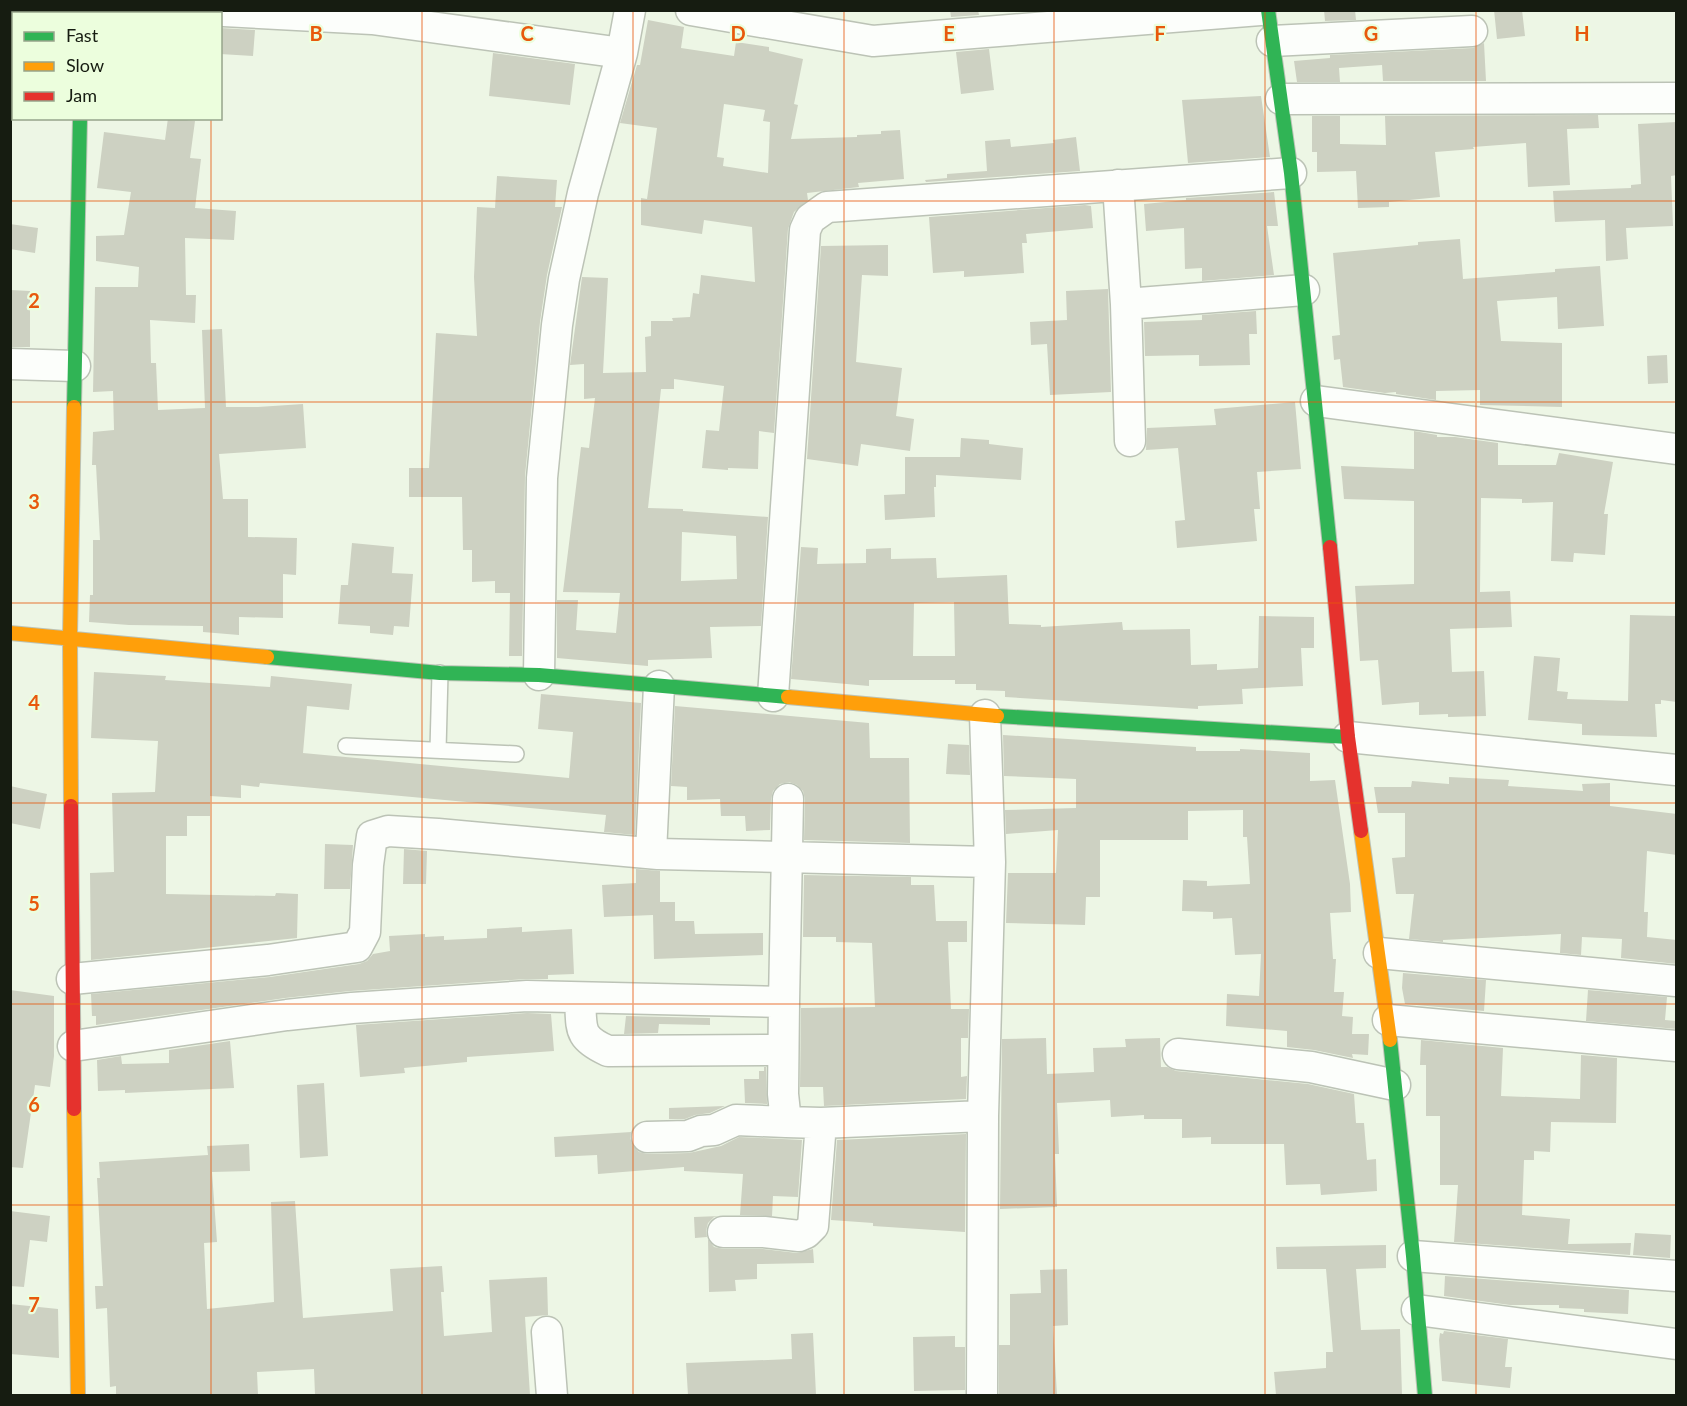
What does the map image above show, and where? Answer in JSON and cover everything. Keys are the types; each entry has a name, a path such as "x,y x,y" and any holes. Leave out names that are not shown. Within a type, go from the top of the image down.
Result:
{"street":[{"path":"205,10 372,19 622,53"},
{"path":"539,675 542,478 557,326 564,279 583,193 622,53 630,10"},
{"path":"691,10 873,41 1260,10"},
{"path":"1268,10 1291,172 1304,290 1348,737 1388,1020 1425,1395"},
{"path":"1272,41 1472,31"},
{"path":"1281,99 1677,98"},
{"path":"78,1395 70,637 80,120"},
{"path":"773,696 805,230 810,219 827,207 1291,172"},
{"path":"1118,185 1126,304 1130,441"},
{"path":"1126,304 1304,290"},
{"path":"10,364 75,366"},
{"path":"1316,401 1677,449"},
{"path":"10,633 440,673 539,675 985,715 1348,737 1677,770"},
{"path":"651,853 659,686"},
{"path":"982,1395 983,1116 990,862 985,715"},
{"path":"786,1122 783,1094 783,1002 788,800"},
{"path":"72,979 268,960 357,947 365,932 368,865 372,836 388,831 651,853 990,862"},
{"path":"1379,953 1677,981"},
{"path":"73,1046 287,1015 352,1008 526,996 783,1002"},
{"path":"580,998 584,1036 591,1044 608,1051 783,1050"},
{"path":"1388,1020 1677,1046"},
{"path":"1178,1054 1311,1067 1395,1085"},
{"path":"647,1137 688,1136 701,1131 714,1130 736,1120 821,1123 983,1116"},
{"path":"723,1232 764,1232 799,1236 813,1226 821,1123"},
{"path":"1413,1256 1677,1276"},
{"path":"1417,1310 1677,1344"},
{"path":"548,1332 552,1395"}],"lane":[{"path":"438,750 440,673"},
{"path":"346,746 516,754"}],"building":[{"path":"950,10 978,10 979,15 951,17"},
{"path":"1324,10 1355,10 1356,20 1325,21"},
{"path":"1494,10 1522,10 1525,36 1497,39"},
{"path":"648,20 684,27 681,48 734,56 736,42 769,47 769,51 803,59 794,104 798,105 791,139 857,137 857,135 881,134 881,131 900,130 904,179 858,183 859,187 807,193 808,200 794,212 788,229 774,433 759,431 758,469 702,468 706,430 719,431 724,386 674,379 674,389 661,389 648,508 768,517 761,626 710,627 712,658 648,660 648,666 557,658 557,600 578,600 576,630 616,633 620,593 563,592 581,447 589,448 595,398 584,399 584,364 570,365 582,277 608,278 603,373 646,372 645,337 651,336 651,321 673,321 672,318 690,317 693,293 699,294 701,275 755,282 752,227 704,220 702,234 641,225 641,198 647,199 657,128 620,123 637,65 640,65","holes":["724,104 765,110 763,121 770,122 768,173 723,166 724,158 717,157","682,532 736,536 737,579 681,581"]},
{"path":"222,28 255,30 253,56 222,54"},
{"path":"1484,43 1486,81 1383,81 1382,65 1339,68 1340,82 1297,82 1294,61 1330,58 1330,55 1473,48"},
{"path":"989,49 994,90 961,94 956,52"},
{"path":"493,53 575,64 570,105 489,96"},
{"path":"1261,96 1270,157 1188,163 1182,100"},
{"path":"1598,115 1599,128 1567,129 1570,185 1528,187 1526,143 1473,147 1474,149 1435,152 1440,197 1389,202 1389,207 1358,208 1356,171 1317,172 1317,152 1312,152 1312,116 1340,116 1340,144 1386,145 1385,116"},
{"path":"168,120 195,121 190,158 201,159 195,208 236,211 234,240 185,238 186,295 196,295 195,323 150,320 151,363 156,363 158,410 205,408 202,330 222,329 226,407 303,404 306,448 219,454 223,499 248,499 248,537 297,538 296,575 283,574 283,618 239,617 239,635 203,632 203,626 89,622 90,595 93,595 93,540 100,540 96,465 92,465 93,432 114,430 113,391 93,392 95,287 138,287 139,267 96,261 96,236 124,235 131,192 97,188 104,132 165,140"},
{"path":"1677,122 1677,175 1671,176 1673,226 1626,228 1628,259 1606,261 1605,220 1555,222 1553,191 1631,188 1631,185 1641,184 1638,124"},
{"path":"1076,137 1080,171 926,182 925,180 947,178 947,174 987,171 985,141 1010,139 1011,147 1054,143 1053,140"},
{"path":"497,176 557,180 555,207 562,207 547,275 540,322 525,476 522,656 509,656 510,593 495,593 495,581 472,582 472,550 463,550 462,497 409,497 409,468 429,468 436,333 477,336 474,277 477,207 495,208"},
{"path":"1274,192 1278,226 1267,226 1274,275 1202,281 1202,268 1185,269 1184,228 1146,231 1144,204 1186,200 1186,198"},
{"path":"1091,206 1093,228 1026,234 1027,243 1022,243 1024,273 964,277 964,271 933,273 929,217"},
{"path":"10,224 38,228 35,253 10,249"},
{"path":"1460,239 1463,279 1600,266 1604,326 1558,329 1557,297 1497,301 1501,341 1562,343 1562,407 1480,405 1480,390 1436,391 1436,400 1396,394 1396,392 1385,393 1343,387 1340,359 1334,360 1332,336 1340,335 1333,253"},
{"path":"888,245 888,276 862,275 856,362 902,368 896,416 914,419 910,451 861,444 858,466 807,459 821,246"},
{"path":"1108,289 1111,392 1050,395 1047,344 1031,345 1030,322 1067,320 1066,291"},
{"path":"10,290 30,291 30,347 10,347"},
{"path":"1256,311 1257,334 1249,334 1250,365 1199,366 1199,355 1145,356 1144,322 1202,320 1202,315"},
{"path":"1667,355 1668,383 1648,384 1647,356"},
{"path":"1295,402 1301,469 1257,472 1260,509 1254,509 1257,541 1177,548 1175,521 1185,520 1178,448 1146,450 1147,428 1216,425 1214,409"},
{"path":"1414,431 1437,435 1437,437 1498,443 1498,465 1556,465 1559,453 1613,462 1604,514 1608,514 1605,555 1574,553 1573,562 1551,561 1553,502 1522,503 1522,499 1481,498 1480,592 1510,591 1512,627 1450,629 1452,672 1484,671 1486,716 1419,715 1419,702 1382,705 1378,660 1360,661 1355,586 1414,584 1414,501 1344,499 1341,466 1414,469"},
{"path":"961,438 989,440 989,444 1023,448 1021,480 936,475 935,517 885,520 884,495 905,494 905,457 960,457"},
{"path":"352,543 394,547 392,573 413,574 409,627 394,626 393,635 370,633 370,626 338,624 341,585 348,585"},
{"path":"801,547 818,548 817,564 866,563 866,549 891,548 891,559 936,558 937,578 1007,575 1009,624 1041,625 1041,627 1122,622 1123,630 1190,629 1191,665 1217,664 1217,670 1258,668 1259,616 1314,617 1314,648 1301,648 1303,686 1242,689 1243,704 1198,706 1198,709 1005,697 1005,691 976,690 976,684 955,684 955,680 869,680 869,686 791,679","holes":["954,602 955,656 913,656 914,603"]},
{"path":"1630,615 1677,616 1677,702 1661,700 1661,704 1655,704 1657,737 1582,735 1582,724 1528,720 1534,656 1560,658 1557,691 1568,692 1567,699 1628,701"},
{"path":"94,672 166,676 165,680 270,687 271,676 352,684 349,710 307,706 303,753 569,778 573,732 538,729 541,694 641,703 635,835 604,832 606,815 260,783 259,787 241,785 241,798 210,796 210,816 187,816 187,836 166,836 166,894 275,896 276,893 298,894 297,938 91,960 90,873 114,872 112,793 155,792 158,741 91,738"},
{"path":"675,706 869,723 870,758 909,758 910,843 804,840 805,799 803,791 797,785 789,782 780,784 773,791 770,830 746,831 745,816 721,816 720,799 687,800 687,787 671,786"},
{"path":"1003,735 1196,747 1196,751 1240,751 1240,749 1310,753 1310,781 1335,780 1350,884 1351,912 1330,913 1333,959 1336,959 1334,992 1344,992 1342,1016 1353,1017 1352,1034 1369,1034 1368,1055 1352,1054 1353,1058 1287,1047 1287,1031 1226,1026 1227,994 1259,996 1261,954 1235,955 1232,918 1213,919 1213,912 1182,911 1183,880 1207,881 1207,886 1250,884 1247,837 1243,837 1243,810 1188,811 1188,840 1100,840 1100,897 1086,897 1085,925 1006,923 1008,873 1056,873 1058,830 1006,834 1005,810 1076,808 1076,779 1004,776"},
{"path":"948,744 969,745 970,775 946,774"},
{"path":"1449,777 1509,780 1508,786 1583,791 1582,784 1610,783 1610,806 1677,814 1677,855 1647,851 1644,912 1648,912 1647,937 1677,940 1677,964 1621,958 1622,939 1582,937 1581,955 1560,953 1561,934 1443,940 1443,942 1409,939 1414,894 1396,894 1392,858 1405,857 1405,813 1378,813 1374,787 1411,787 1412,781 1449,784"},
{"path":"10,786 47,794 40,829 10,823"},
{"path":"325,844 353,845 350,889 324,889"},
{"path":"404,849 427,851 426,884 403,884"},
{"path":"636,869 660,871 660,902 675,902 675,921 694,921 695,934 763,933 763,955 654,959 653,915 604,917 602,885 636,883"},
{"path":"804,875 911,877 911,885 934,885 936,921 967,921 967,942 948,942 951,1009 969,1009 968,1038 961,1038 961,1077 967,1076 966,1099 824,1106 823,1087 800,1087 801,1008 875,1007 872,943 836,942 836,937 803,937"},
{"path":"522,927 522,932 572,929 574,974 548,975 548,979 350,991 96,1025 96,1016 92,1016 91,994 270,977 359,964 367,961 373,954 390,951 389,936 425,934 425,937 444,936 444,940 487,938 487,929"},
{"path":"1403,973 1486,980 1484,1011 1405,1004 1402,988"},
{"path":"10,990 54,996 54,1056 50,1087 35,1085 23,1168 10,1167"},
{"path":"1588,990 1667,997 1665,1020 1677,1021 1677,1029 1586,1021"},
{"path":"527,1013 551,1014 554,1051 467,1057 467,1062 404,1068 405,1073 360,1077 356,1025"},
{"path":"626,1016 710,1018 710,1025 659,1024 658,1033 624,1034"},
{"path":"1046,1038 1047,1074 1094,1072 1093,1048 1126,1047 1125,1039 1160,1038 1161,1067 1176,1071 1308,1084 1354,1094 1356,1123 1364,1123 1367,1160 1376,1159 1377,1191 1321,1195 1320,1184 1286,1185 1284,1144 1211,1144 1211,1137 1182,1138 1182,1119 1144,1119 1144,1115 1111,1117 1110,1100 1057,1103 1059,1154 1055,1154 1057,1207 1000,1209 1002,1039"},
{"path":"1421,1040 1503,1048 1501,1096 1580,1099 1581,1055 1617,1058 1616,1123 1551,1122 1550,1152 1534,1151 1534,1160 1524,1160 1522,1215 1570,1219 1568,1244 1631,1243 1630,1255 1454,1242 1458,1185 1440,1185 1440,1116 1426,1116 1426,1065 1420,1065"},
{"path":"230,1041 234,1088 125,1093 125,1090 98,1091 97,1060 121,1056 122,1064 169,1063 169,1050"},
{"path":"766,1067 767,1104 745,1103 744,1079 759,1079 759,1071 764,1071"},
{"path":"324,1083 328,1156 300,1158 297,1085"},
{"path":"725,1106 710,1113 685,1119 669,1119 669,1108"},
{"path":"631,1132 630,1138 633,1146 639,1152 647,1154 689,1153 721,1146 739,1137 802,1140 798,1197 773,1196 772,1216 738,1215 740,1215 743,1174 684,1171 684,1167 598,1174 597,1155 555,1157 554,1137"},
{"path":"966,1134 965,1232 873,1226 873,1223 831,1220 837,1140"},
{"path":"249,1144 250,1171 212,1172 217,1242 204,1243 207,1309 274,1302 271,1202 295,1201 303,1318 393,1311 390,1269 442,1266 444,1336 492,1332 489,1280 547,1277 548,1315 525,1317 530,1395 315,1395 314,1369 257,1372 258,1395 116,1395 116,1386 110,1387 107,1308 96,1309 95,1286 103,1286 97,1178 100,1178 99,1162 208,1155 207,1146"},
{"path":"10,1211 50,1216 47,1242 30,1240 24,1287 10,1286"},
{"path":"720,1216 714,1217 708,1223 707,1237 695,1238 694,1217"},
{"path":"1635,1233 1671,1235 1670,1258 1633,1255"},
{"path":"708,1239 714,1247 723,1249 763,1249 797,1253 813,1249 814,1263 757,1264 757,1279 735,1280 736,1291 709,1292"},
{"path":"1386,1245 1386,1268 1356,1269 1361,1330 1400,1329 1402,1395 1276,1395 1274,1372 1326,1368 1326,1352 1333,1352 1326,1269 1277,1269 1276,1247"},
{"path":"1067,1269 1068,1325 1053,1326 1057,1395 999,1395 999,1345 1010,1345 1010,1294 1041,1293 1040,1270"},
{"path":"1445,1276 1629,1290 1628,1314 1584,1312 1584,1309 1559,1308 1559,1305 1510,1305 1444,1296"},
{"path":"10,1304 58,1309 59,1358 10,1354"},
{"path":"1444,1331 1508,1339 1505,1367 1512,1367 1510,1388 1442,1381 1439,1340 1440,1333 1443,1334"},
{"path":"813,1333 816,1395 688,1395 686,1363 792,1359 791,1334"},
{"path":"955,1336 955,1347 965,1347 965,1390 914,1391 913,1337"}],"traffic: fast":[{"path":"1268,10 1291,173 1330,547"},
{"path":"74,407 80,120"},
{"path":"267,657 440,673 539,675 788,697"},
{"path":"997,716 1348,737"},
{"path":"1390,1040 1425,1396"}],"traffic: slow":[{"path":"71,806 70,637 74,407"},
{"path":"10,633 267,657"},
{"path":"788,697 997,716"},
{"path":"1361,831 1390,1040"},
{"path":"74,1109 78,1396"}],"traffic: jam":[{"path":"1330,547 1348,737 1361,831"},
{"path":"71,806 74,1109"}]}
